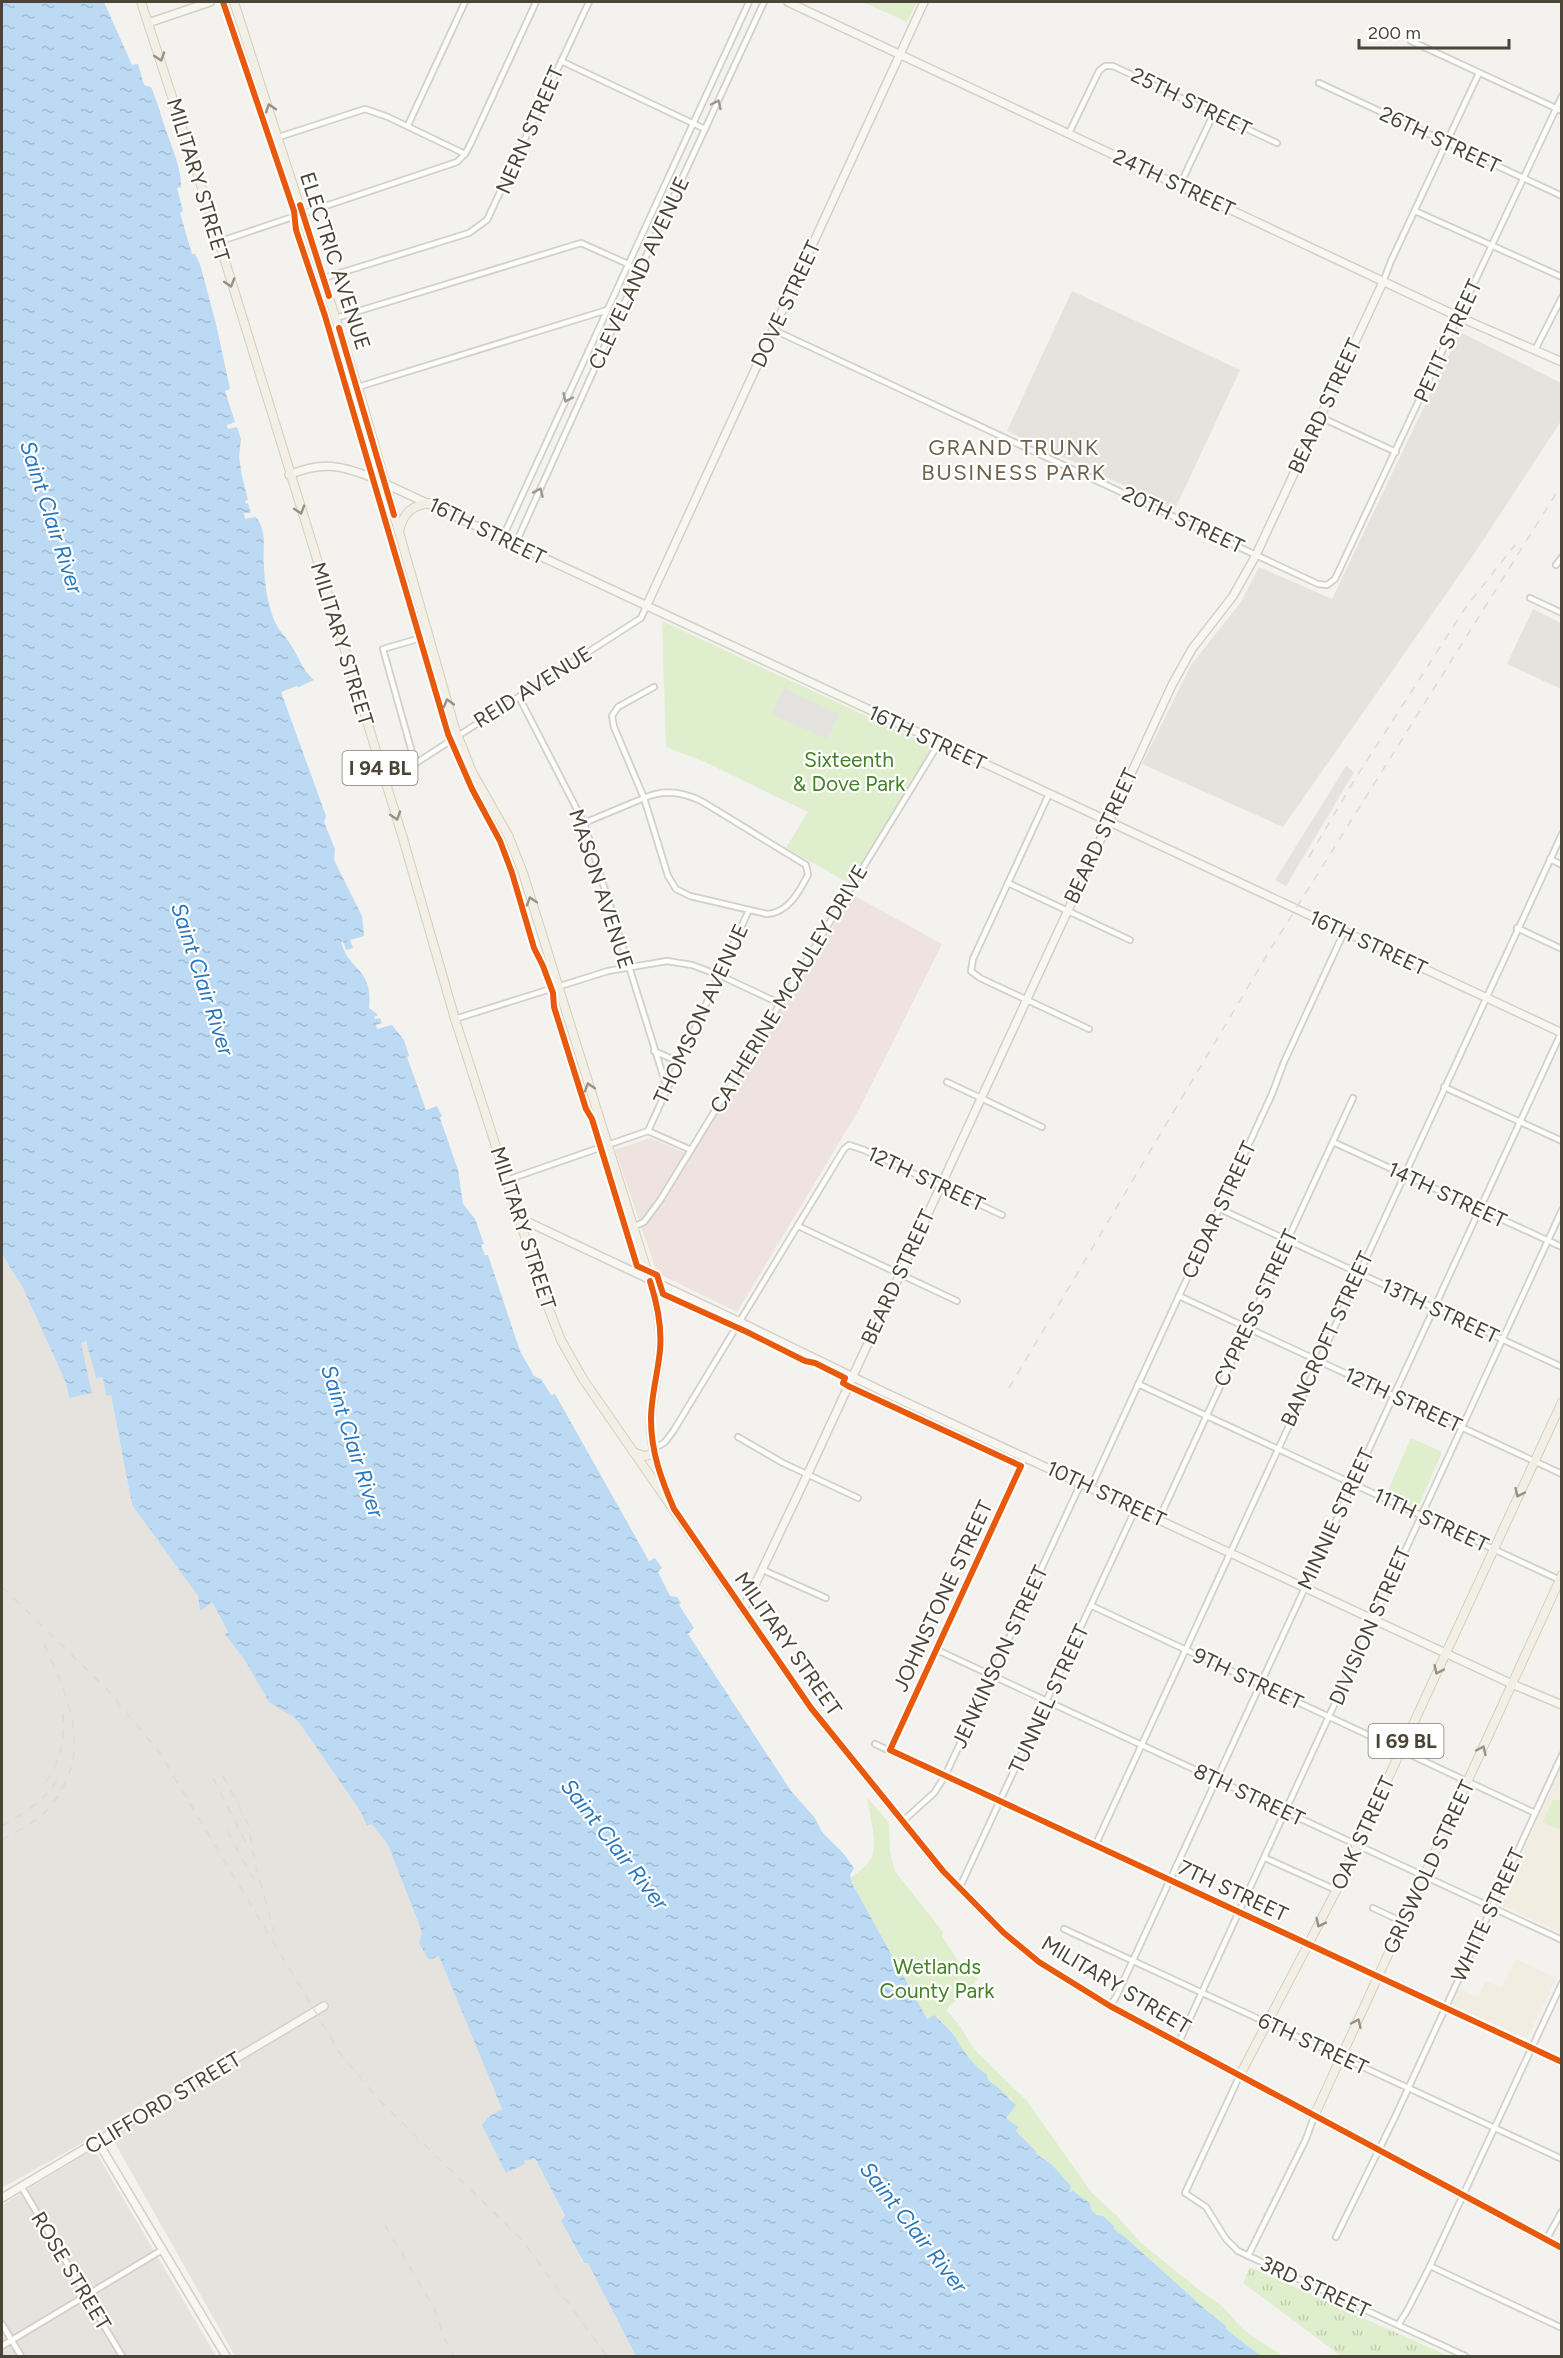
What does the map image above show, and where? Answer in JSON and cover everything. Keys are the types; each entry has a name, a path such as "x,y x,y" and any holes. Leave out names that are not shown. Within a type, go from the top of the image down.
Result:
{"main road":[{"name":"MILITARY STREET","path":"141,2 218,242 385,783 455,1019 546,1302 561,1340 584,1379 632,1452 820,1720 959,1889 1004,1933 1039,1962 1110,2006 1562,2248"},
{"name":"ELECTRIC AVENUE","path":"234,2 358,387 458,736 472,772 514,849 649,1280 660,1334 651,1417 654,1451 659,1474 674,1509"},
{"path":"399,532 409,510 415,506 430,503"},
{"name":"OAK STREET","path":"1240,2075 1336,1891 1562,1402"},
{"path":"632,1452 644,1456 654,1451"},
{"name":"GRISWOLD STREET","path":"1315,2114 1561,1578"}],"street":[{"path":"148,23 210,2"},
{"path":"408,125 465,2"},
{"path":"218,242 450,166 465,154 536,2"},
{"name":"NERN STREET","path":"324,278 475,231 488,220 589,2"},
{"name":"CLEVELAND AVENUE","path":"502,539 750,2"},
{"name":"CLEVELAND AVENUE","path":"515,545 764,2"},
{"name":"24TH STREET","path":"788,2 1069,132 1383,282 1562,362"},
{"name":"DOVE STREET","path":"646,607 924,2"},
{"path":"1411,41 1562,111"},
{"path":"561,61 705,129"},
{"name":"25TH STREET","path":"1069,132 1096,77 1105,66 1116,66 1214,115 1277,142"},
{"name":"BEARD STREET","path":"743,1610 764,1570 1107,822 1184,662 1233,596 1256,555 1479,73"},
{"name":"26TH STREET","path":"1319,83 1562,196"},
{"name":"PETIT STREET","path":"1330,584 1335,579 1396,452 1562,96"},
{"path":"279,137 365,109 376,111 408,125 465,154"},
{"path":"1180,185 1214,115"},
{"path":"1414,211 1491,248 1562,278"},
{"path":"336,318 581,243 628,264 638,274"},
{"path":"1535,350 1562,297"},
{"path":"358,387 607,309"},
{"name":"20TH STREET","path":"774,330 1318,584 1323,586 1330,584"},
{"path":"1320,417 1396,452"},
{"name":"16TH STREET","path":"289,475 315,467 338,465 430,503 646,607 1561,1032"},
{"path":"1556,565 1562,557"},
{"path":"1530,598 1562,614"},
{"name":"REID AVENUE","path":"385,783 641,618 646,607"},
{"path":"415,763 383,650 428,636"},
{"path":"654,687 618,707 612,716 614,727 644,798 668,876 676,889 690,896 749,910"},
{"name":"MASON AVENUE","path":"519,697 584,823 667,1088"},
{"name":"CATHERINE MCAULEY DRIVE","path":"631,1228 644,1222 661,1199 939,743"},
{"name":"THOMSON AVENUE","path":"644,798 669,792 695,798 799,861 808,869 808,875 799,891 781,911 767,914 749,910 648,1131"},
{"path":"1049,794 971,967 974,974 1089,1029"},
{"path":"584,823 644,798"},
{"name":"BANCROFT STREET","path":"1095,1846 1562,834"},
{"path":"1550,860 1562,865"},
{"path":"1008,883 1130,940"},
{"path":"1517,928 1562,949"},
{"name":"CEDAR STREET","path":"1091,1487 1220,1209 1344,932"},
{"path":"455,1019 608,971 668,961 692,965 719,975 781,1004"},
{"name":"MINNIE STREET","path":"1110,2006 1133,1961 1561,1032"},
{"path":"654,1051 679,1062"},
{"path":"947,1082 1042,1127"},
{"path":"1444,1086 1562,1141"},
{"name":"CYPRESS STREET","path":"1159,1519 1353,1098"},
{"path":"507,1180 648,1131 691,1150"},
{"name":"14TH STREET","path":"1333,1142 1562,1247"},
{"name":"12TH STREET","path":"798,1226 839,1155 849,1146 864,1150 1002,1215"},
{"name":"13TH STREET","path":"1220,1209 1562,1367"},
{"name":"DIVISION STREET","path":"1179,2042 1562,1210"},
{"name":"10TH STREET","path":"520,1221 530,1223 1512,1684 1562,1705"},
{"path":"654,1451 669,1437 798,1226 957,1301"},
{"name":"12TH STREET","path":"1179,1296 1562,1474"},
{"name":"11TH STREET","path":"1138,1384 1421,1516 1561,1578"},
{"path":"738,1437 807,1475 858,1498"},
{"name":"JOHNSTONE STREET","path":"890,1750 1025,1456"},
{"name":"JENKINSON STREET","path":"903,1821 934,1792 945,1776 1082,1483"},
{"name":"TUNNEL STREET","path":"959,1889 1136,1508"},
{"path":"764,1570 826,1598"},
{"name":"9TH STREET","path":"1092,1606 1535,1813"},
{"name":"8TH STREET","path":"937,1650 1562,1940"},
{"name":"7TH STREET","path":"875,1744 1562,2062"},
{"name":"WHITE STREET","path":"1336,2237 1408,2088 1562,1755"},
{"path":"1265,1858 1336,1891"},
{"path":"1373,1908 1403,1922"},
{"name":"6TH STREET","path":"1064,1929 1562,2159"},
{"path":"1398,2325 1430,2266 1562,1983"},
{"name":"CLIFFORD STREET","path":"2,2198 324,2006"},
{"name":"OAK STREET","path":"1185,2193 1240,2075"},
{"name":"GRISWOLD STREET","path":"1248,2256 1306,2139 1315,2114"},
{"path":"98,2142 226,2356"},
{"name":"ROSE STREET","path":"21,2186 122,2356"},
{"name":"3RD STREET","path":"1185,2193 1206,2207 1232,2246 1248,2256 1465,2356"},
{"path":"1546,2240 1562,2211"},
{"path":"2,2346 162,2250"},
{"path":"1430,2266 1562,2328"},
{"path":"2,2324 21,2356"}],"shaded area":[{"path":"1072,291 1240,370 1175,509 1007,431"},
{"path":"1460,332 1561,383 1561,421 1474,554 1283,827 1142,764 1191,665 1241,602 1259,567 1332,599"},
{"path":"1533,609 1561,623 1561,689 1507,664"},
{"path":"784,688 839,714 827,739 772,714"},
{"path":"1346,766 1354,772 1286,886 1275,880"},
{"path":"853,895 942,944 857,1113 737,1312 657,1273 615,1150 650,1138 690,1155"},
{"path":"2,1254 23,1288 66,1383 69,1398 92,1393 81,1343 86,1341 96,1378 103,1377 106,1395 111,1395 132,1505 198,1596 200,1611 211,1601 228,1632 226,1634 288,1713 300,1724 361,1812 368,1826 372,1824 388,1845 416,1917 439,1955 502,2109 488,2117 525,2163 524,2161 535,2157 565,2217 561,2221 583,2263 588,2262 636,2356 235,2356 107,2129 2,2188"},
{"path":"1561,1767 1561,1933 1499,1904"},
{"path":"1516,1959 1556,1978 1527,2039 1452,2005 1459,1988 1478,1997 1486,1981 1502,1988"},
{"path":"94,2149 216,2356 2,2356 2,2205"}],"green space":[{"path":"863,2 917,2 907,22"},
{"name":"Sixteenth & Dove Park","path":"662,621 933,747 849,883 786,848 808,812 705,762 666,747"},
{"path":"1411,1438 1442,1452 1417,1509 1386,1495"},
{"name":"Wetlands County Park","path":"867,1797 889,1823 890,1852 895,1871 943,1932 942,1936 964,1970 978,1979 946,2010 960,2026 973,2048 1027,2101 1092,2193 1140,2242 1222,2306 1240,2326 1255,2338 1283,2356 1261,2356 1226,2329 1226,2326 1118,2233 1103,2216 1084,2206 1053,2168 1036,2154 1036,2151 1016,2131 1017,2127 1006,2118 1013,2102 1011,2098 988,2080 987,2075 969,2058 952,2032 936,2015 927,2019 850,1879 867,1864 873,1854 873,1834"},
{"path":"1553,1800 1561,1800 1561,1830 1542,1822"},
{"path":"1250,2267 1448,2356 1341,2356 1243,2283"}],"water":[{"name":"Saint Clair River","path":"2,2 104,2 132,65 138,64 144,85 151,87 175,155 181,180 181,187 177,188 183,211 180,213 192,254 195,254 200,264 216,324 230,389 225,391 235,422 227,425 228,429 237,427 241,439 239,457 248,500 245,501 251,513 244,513 245,519 256,517 262,529 266,590 274,619 314,680 281,692 326,816 324,822 335,849 334,860 362,916 364,936 350,940 353,948 346,950 343,941 341,942 350,960 368,985 369,1008 378,1015 374,1017 375,1019 380,1018 382,1023 376,1025 377,1029 392,1025 404,1040 409,1056 407,1057 426,1110 437,1106 442,1116 440,1118 458,1170 463,1204 475,1219 484,1244 481,1245 485,1255 488,1255 520,1351 534,1376 541,1379 551,1395 555,1394 649,1561 655,1558 662,1568 658,1572 670,1596 677,1597 681,1603 679,1605 694,1628 688,1634 791,1791 815,1818 822,1832 854,1868 850,1875 852,1883 927,2019 935,2015 954,2035 969,2058 987,2075 988,2080 1016,2105 1006,2118 1018,2127 1016,2131 1036,2151 1036,2154 1052,2165 1071,2186 1070,2192 1073,2191 1090,2203 1091,2210 1103,2216 1114,2226 1114,2229 1226,2326 1226,2329 1261,2356 636,2356 588,2263 584,2263 561,2221 565,2216 535,2158 524,2161 525,2164 506,2173 482,2125 488,2117 502,2109 439,1956 429,1960 419,1943 422,1932 388,1845 372,1824 367,1826 361,1812 300,1724 292,1716 269,1702 246,1662 225,1634 228,1632 212,1602 200,1611 198,1596 132,1505 111,1395 106,1396 103,1377 96,1378 86,1341 81,1343 92,1393 69,1398 66,1383 23,1288 2,1254"}],"railway":[{"path":"1009,1388 1270,950 1562,484"},
{"path":"1309,857 1355,779 1466,607 1515,545"},
{"path":"2,1587 106,1688 159,1752 342,2056 382,2103 522,2240 607,2356"},
{"path":"2,1840 47,1810 55,1801 71,1769 74,1750 71,1713 43,1641"},
{"path":"46,1782 56,1764 63,1737 62,1707"},
{"path":"2,1826 27,1811 41,1799 59,1776"},
{"path":"223,1776 248,1824 254,1859 274,1932"},
{"path":"213,1778 247,1845"},
{"path":"227,1831 253,1878"},
{"path":"385,2225 434,2308 444,2337 454,2356"}],"cycle path":[{"path":"223,2 294,211 296,230 325,316 448,734 472,789 500,841 512,873 534,948 553,993 554,1007 586,1109 592,1119 637,1266 657,1275 663,1294 805,1361 815,1363 845,1378 843,1383 848,1386 1021,1466 890,1750 1562,2062"},
{"path":"300,205 329,296"},
{"path":"339,328 394,515"},
{"path":"650,1281 660,1333 651,1431 658,1465 674,1509 811,1708 943,1871 1004,1933 1039,1962 1110,2006 1562,2248"}],"district":[{"name":"GRAND TRUNK BUSINESS PARK","path":"1014,460"}]}
